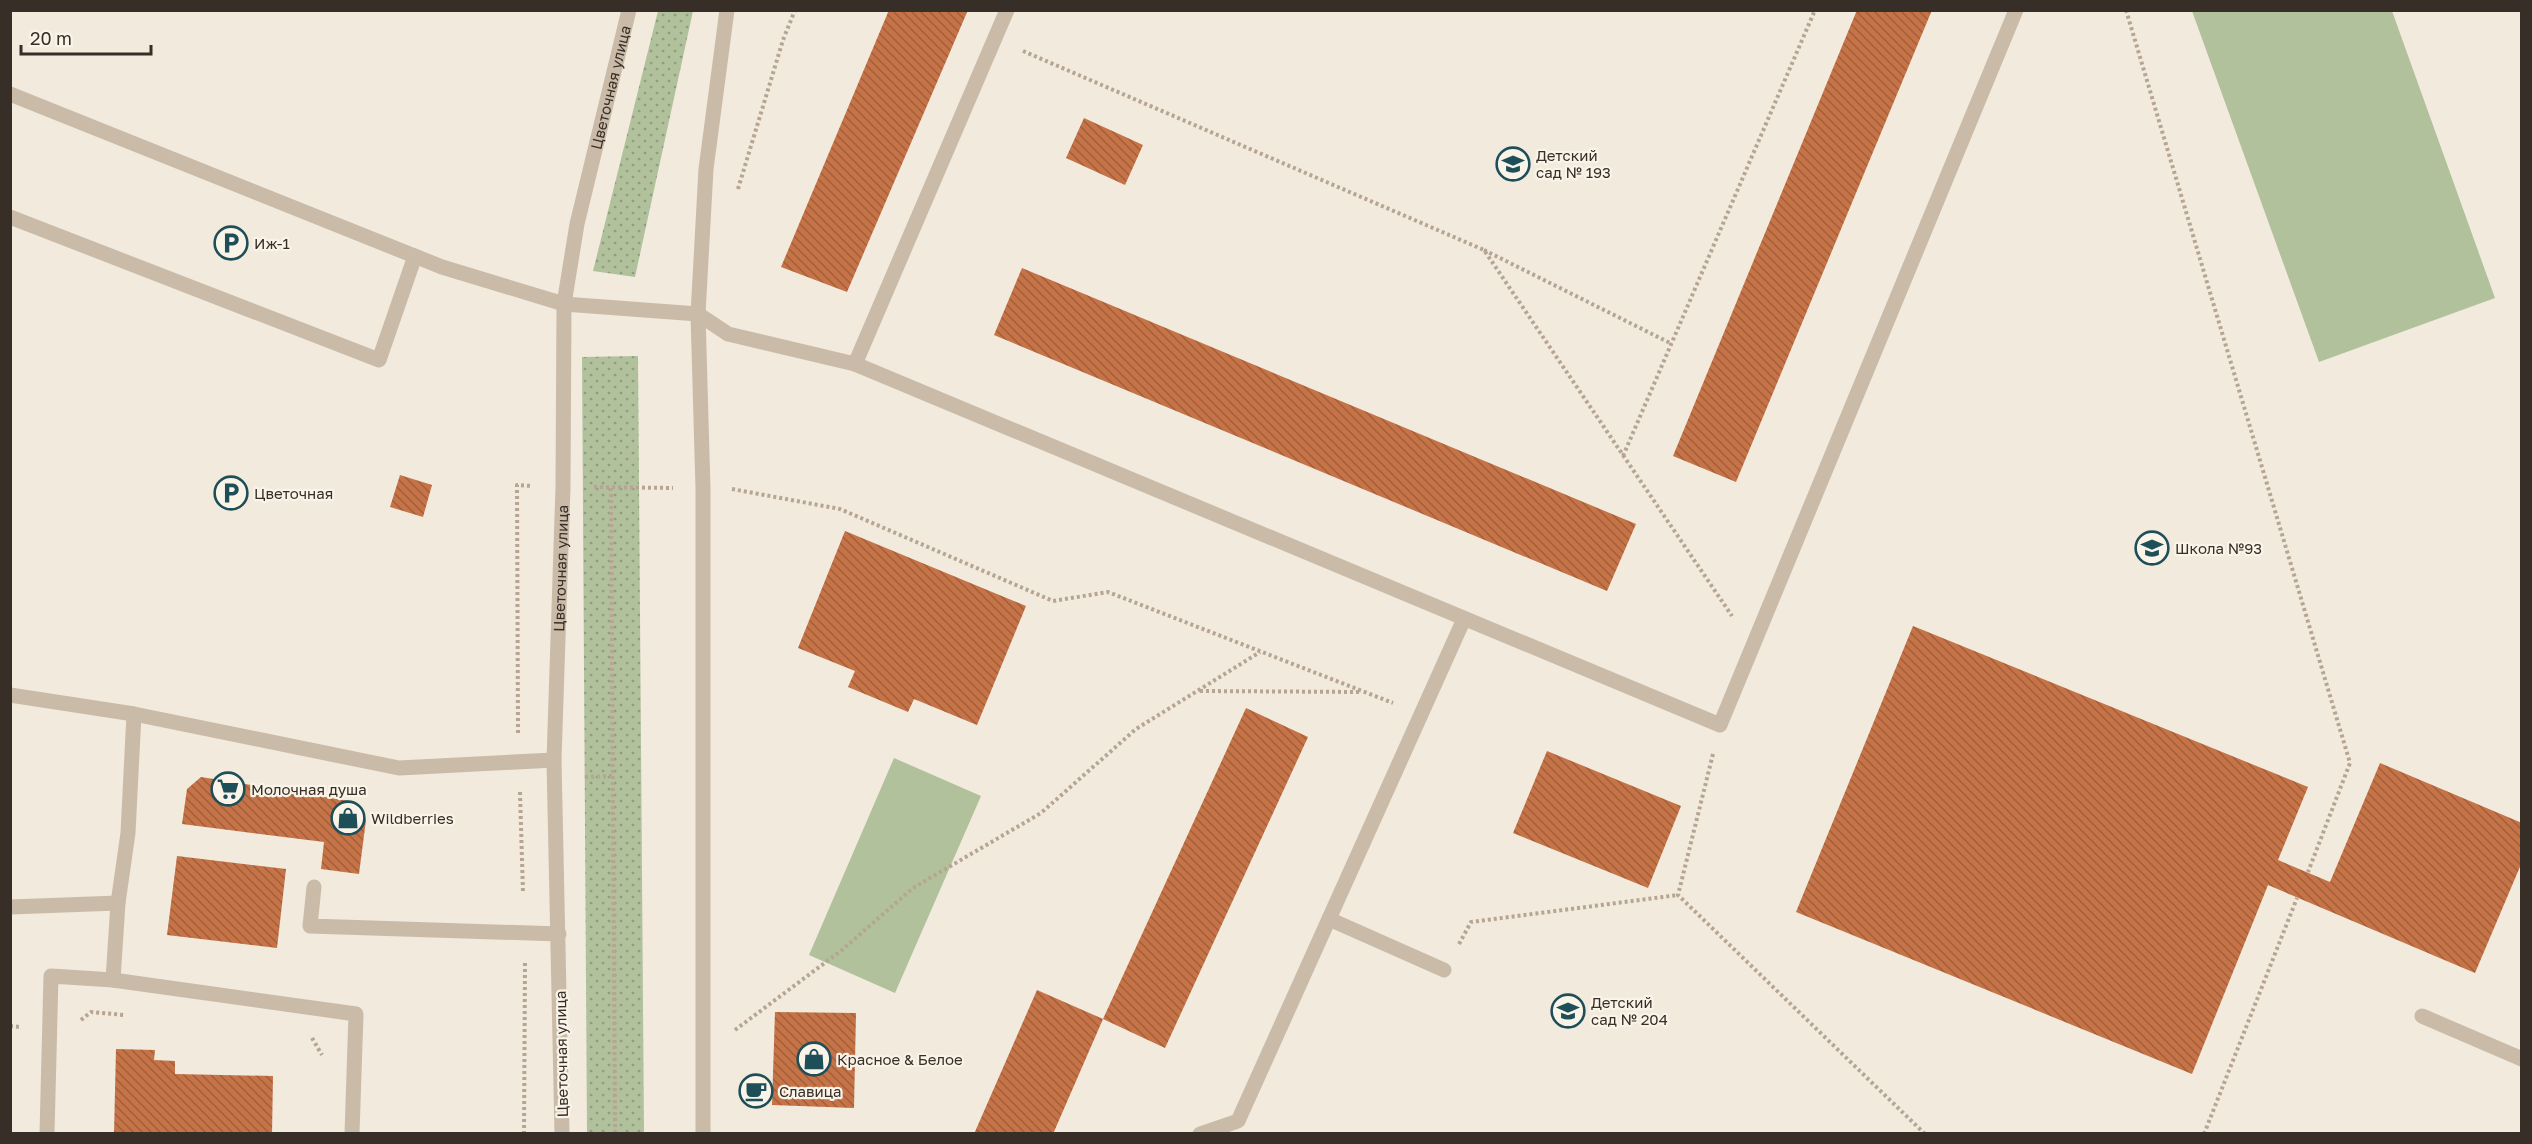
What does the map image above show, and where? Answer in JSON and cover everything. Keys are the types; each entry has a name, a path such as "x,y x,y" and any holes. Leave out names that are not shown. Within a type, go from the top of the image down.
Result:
{"street":[{"name":"Цветочная улица","path":"562,1134 554,760 563,487 564,304 577,224 629,10"},
{"path":"703,1134 703,489 698,314 706,169 727,10"},
{"path":"855,364 1007,10"},
{"path":"10,94 441,267 564,304 698,314 728,334 855,364 1720,725 2016,10"},
{"path":"10,217 379,360 415,256"},
{"path":"1200,1134 1238,1121 1464,619"},
{"path":"10,696 135,714 399,768 554,760"},
{"path":"113,980 118,903 128,833 135,714"},
{"path":"314,886 310,926 558,934"},
{"path":"10,907 118,903"},
{"path":"1329,919 1444,969"},
{"path":"47,1134 51,976 113,980 356,1014 352,1134"},
{"path":"2422,1016 2522,1059"}],"path":[{"path":"736,192 783,40 795,10"},
{"path":"1623,456 1815,10"},
{"path":"2126,10 2350,763 2308,873"},
{"path":"995,39 1484,250 1672,344"},
{"path":"1484,250 1752,646"},
{"path":"733,477 733,501"},
{"path":"518,762 517,485 733,489 840,509 1053,601 1108,592 1421,714"},
{"path":"611,488 615,1134"},
{"path":"735,1029 842,950 913,888 1041,813 1136,729 1261,651"},
{"path":"1198,691 1364,692"},
{"path":"1678,895 1720,725"},
{"path":"1444,969 1471,922 1678,895"},
{"path":"1678,895 1925,1134"},
{"path":"2204,1134 2297,898"},
{"path":"77,1024 91,1012 126,1016"},
{"path":"316,1044 356,1014"},
{"path":"735,1018 735,1041"},
{"path":"309,1034 321,1053 322,1064"}],"green space":[{"path":"658,11 693,11 635,277 593,271"},
{"path":"2192,11 2392,11 2495,298 2319,362"},
{"path":"638,356 644,1133 587,1133 582,357"},
{"path":"894,758 981,796 895,993 809,955"}],"building":[{"path":"889,10 968,10 847,292 781,267"},
{"path":"1857,10 1932,10 1736,482 1673,456"},
{"path":"1084,118 1143,145 1125,185 1066,158"},
{"path":"1022,268 1636,524 1607,591 994,335"},
{"path":"400,475 432,485 423,517 390,507"},
{"path":"845,531 1026,606 977,725 914,699 908,712 848,687 855,671 798,648"},
{"path":"1913,626 2308,787 2278,860 2330,882 2380,763 2522,823 2522,862 2475,973 2268,885 2192,1074 1796,912"},
{"path":"1246,708 1308,737 1165,1048 1103,1019"},
{"path":"1547,751 1681,806 1648,888 1513,833"},
{"path":"201,777 350,801 366,820 359,874 321,869 324,842 182,824 187,789"},
{"path":"177,856 286,869 277,948 167,935"},
{"path":"1037,990 1103,1019 1053,1134 974,1134"},
{"name":"Красное & Белое","path":"775,1012 856,1013 854,1108 772,1105"},
{"path":"116,1049 155,1050 154,1060 175,1061 175,1074 273,1076 272,1134 114,1134"}],"place":[{"name":"Детский сад № 193","path":"1513,164"},
{"name":"Иж-1","path":"231,243"},
{"name":"Цветочная","path":"231,493"},
{"name":"Школа №93","path":"2152,548"},
{"name":"Молочная душа","path":"228,789"},
{"name":"Wildberries","path":"348,818"},
{"name":"Детский сад № 204","path":"1568,1011"},
{"name":"Красное & Белое","path":"814,1059"},
{"name":"Славица","path":"756,1091"}]}
